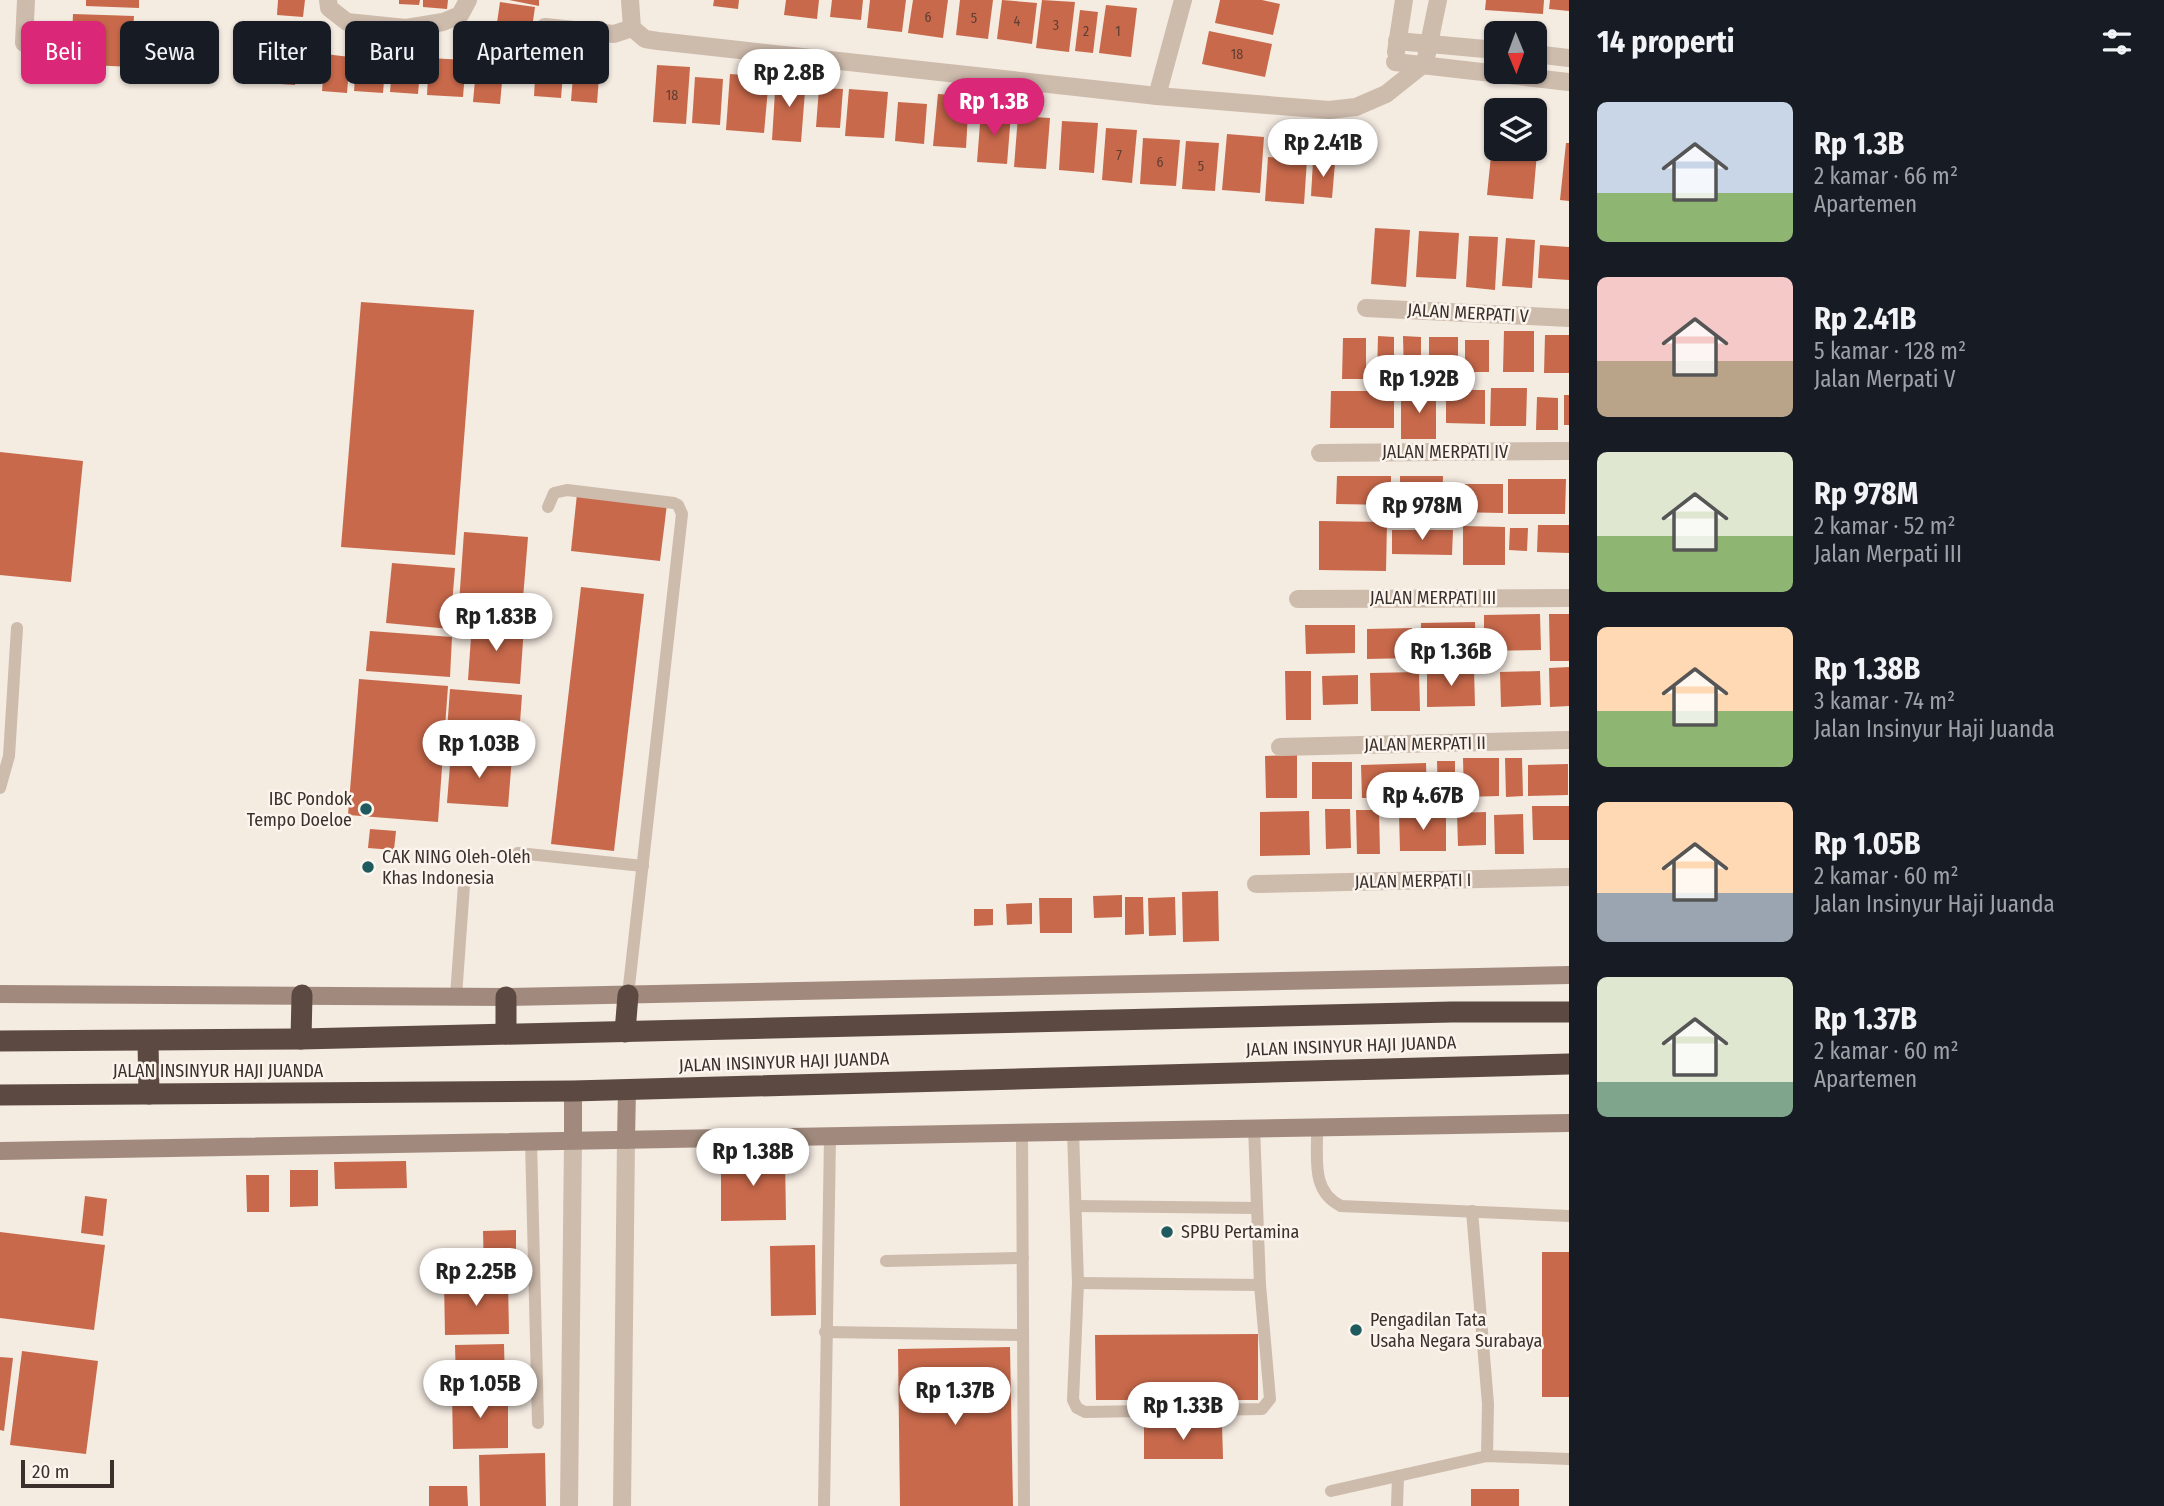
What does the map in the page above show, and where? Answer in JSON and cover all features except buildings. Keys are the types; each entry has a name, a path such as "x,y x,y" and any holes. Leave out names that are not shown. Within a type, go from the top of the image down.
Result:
{"highway":[{"path":"301,1039 302,995"},
{"path":"625,1032 628,995"},
{"path":"506,997 506,1034"},
{"name":"JALAN INSINYUR HAJI JUANDA","path":"0,1041 301,1039 1569,1012"},
{"path":"148,1041 149,1094"},
{"name":"JALAN INSINYUR HAJI JUANDA","path":"0,1095 627,1090 1569,1064"}],"street":[{"path":"25,21 26,0"},
{"path":"328,0 329,8 347,22 406,28 443,22 460,15 468,0"},
{"path":"630,0 632,28 645,39 1157,96 1340,110 1356,107 1398,87 1425,63 1438,0"},
{"path":"1157,96 1182,0"},
{"path":"1398,87 1395,62 1404,0"},
{"path":"609,33 632,28"},
{"path":"1397,41 1484,49"},
{"path":"1547,55 1569,58"},
{"path":"1395,62 1425,63 1569,82"},
{"name":"JALAN MERPATI V","path":"1366,308 1569,318"},
{"name":"JALAN MERPATI IV","path":"1320,453 1569,451"},
{"name":"JALAN MERPATI III","path":"1298,599 1569,597"},
{"name":"JALAN MERPATI II","path":"1280,747 1569,740"},
{"name":"JALAN MERPATI I","path":"1256,884 1569,877"},
{"path":"0,994 506,997 1569,975"},
{"path":"622,1506 627,1090"},
{"path":"569,1506 573,1091"},
{"path":"0,1151 1569,1123"}],"lane":[{"path":"548,507 554,493 567,489 674,503 681,509 628,995"},
{"path":"0,788 9,756 17,628"},
{"path":"518,853 643,866"},
{"path":"456,996 464,885"},
{"path":"1317,1126 1318,1185 1329,1200 1342,1206 1569,1216"},
{"path":"1073,1131 1078,1283 1073,1401 1077,1408 1085,1412 1262,1409 1267,1405 1270,1399 1260,1285 1254,1128"},
{"path":"1022,1133 1024,1506"},
{"path":"824,1506 830,1137"},
{"path":"531,1141 538,1423"},
{"path":"1076,1206 1257,1208"},
{"path":"1472,1211 1488,1404 1487,1456"},
{"path":"886,1261 1023,1258"},
{"path":"1078,1283 1260,1285"},
{"path":"825,1332 1022,1335"},
{"path":"1331,1491 1487,1456 1569,1459"},
{"path":"1397,1506 1398,1476"}],"place":[{"name":"IBC Pondok Tempo Doeloe","path":"366,809"},
{"name":"CAK NING Oleh-Oleh Khas Indonesia","path":"368,867"},
{"name":"SPBU Pertamina","path":"1167,1232"},
{"name":"Pengadilan Tata Usaha Negara Surabaya","path":"1356,1330"}]}
